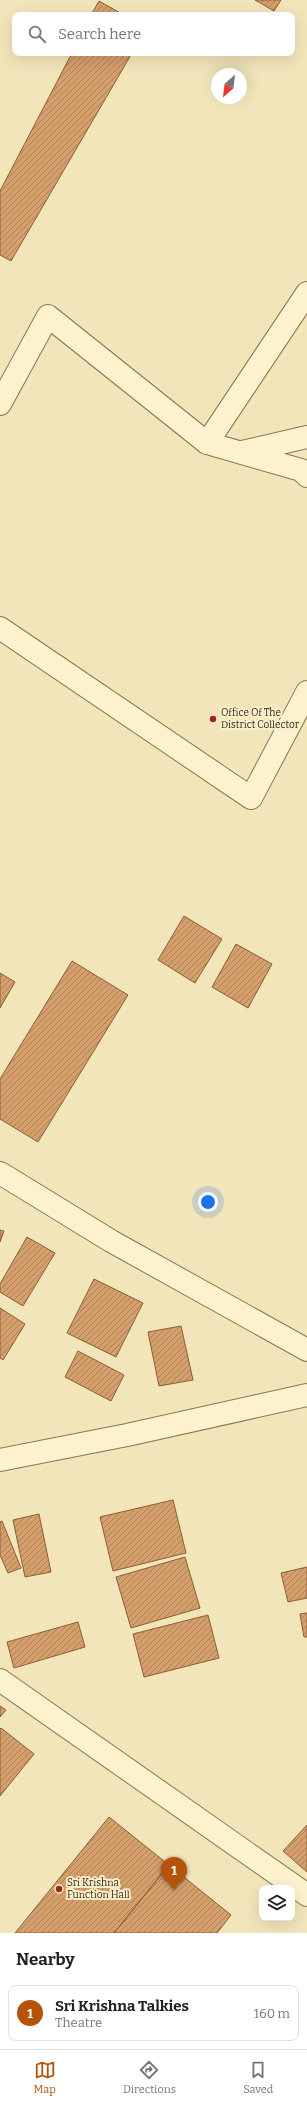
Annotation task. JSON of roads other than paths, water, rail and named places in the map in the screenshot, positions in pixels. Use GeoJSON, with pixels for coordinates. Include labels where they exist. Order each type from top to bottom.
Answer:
{"type":"FeatureCollection","features":[{"type":"Feature","properties":{"kind":"street"},"geometry":{"type":"LineString","coordinates":[[207,443],[307,293]]}},
{"type":"Feature","properties":{"kind":"street"},"geometry":{"type":"LineString","coordinates":[[0,404],[48,316],[207,443],[301,470],[307,476]]}},
{"type":"Feature","properties":{"kind":"street"},"geometry":{"type":"LineString","coordinates":[[240,452],[307,437]]}},
{"type":"Feature","properties":{"kind":"street"},"geometry":{"type":"LineString","coordinates":[[0,628],[251,798],[307,692]]}},
{"type":"Feature","properties":{"kind":"street"},"geometry":{"type":"LineString","coordinates":[[0,1173],[111,1241],[307,1350]]}},
{"type":"Feature","properties":{"kind":"street"},"geometry":{"type":"LineString","coordinates":[[0,1460],[127,1435],[307,1395]]}},
{"type":"Feature","properties":{"kind":"street"},"geometry":{"type":"LineString","coordinates":[[0,1680],[307,1895]]}},
{"type":"Feature","properties":{"kind":"place","name":"Office Of The District Collector"},"geometry":{"type":"Point","coordinates":[213,719]}},
{"type":"Feature","properties":{"kind":"place","name":"Sri Krishna Function Hall"},"geometry":{"type":"Point","coordinates":[59,1889]}},
{"type":"Feature","properties":{"kind":"place","name":"Sri Krishna Talkies"},"geometry":{"type":"Point","coordinates":[174,1890]}}]}
